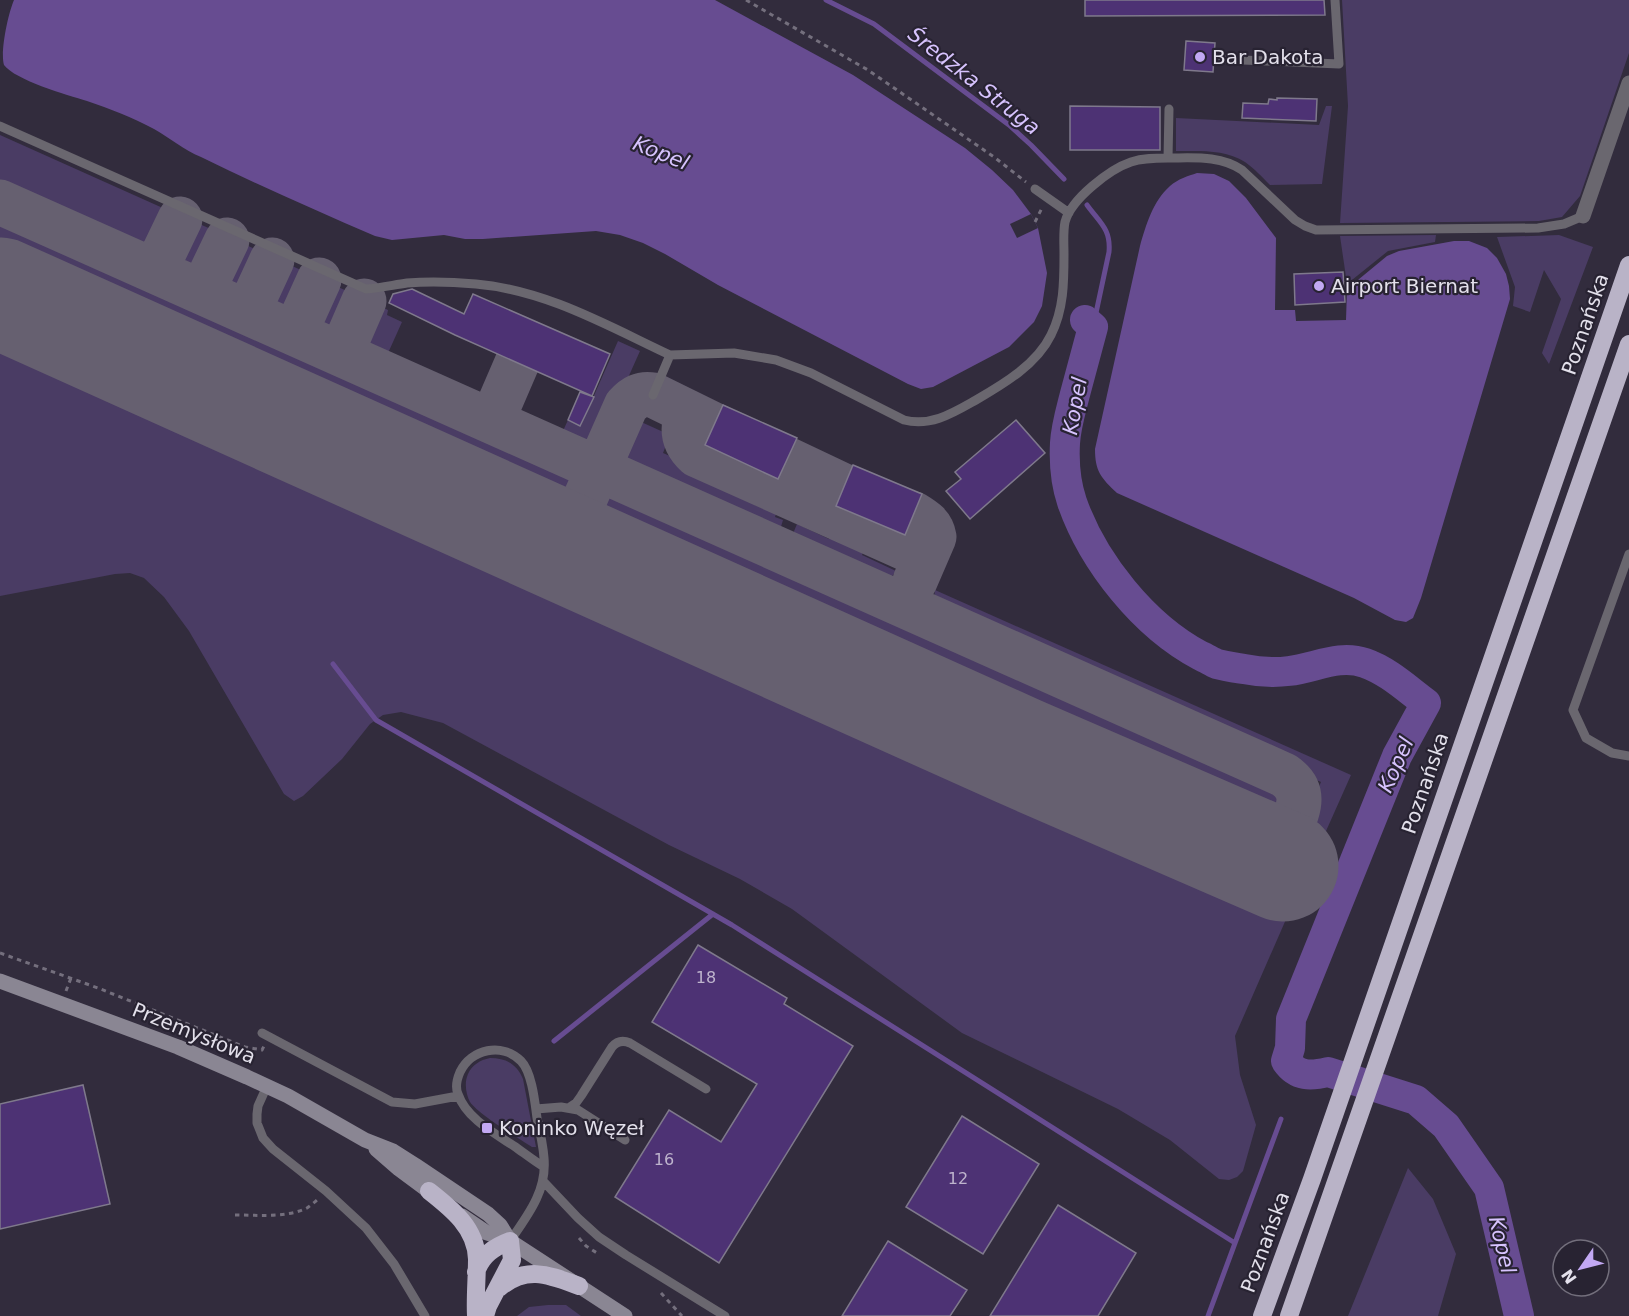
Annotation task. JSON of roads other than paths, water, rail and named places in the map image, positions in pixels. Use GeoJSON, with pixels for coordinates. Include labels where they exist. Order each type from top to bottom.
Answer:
{"type":"FeatureCollection","features":[{"type":"Feature","properties":{"kind":"highway","name":"Poznańska"},"geometry":{"type":"LineString","coordinates":[[1262,1316],[1364,1030],[1629,265]]}},
{"type":"Feature","properties":{"kind":"highway"},"geometry":{"type":"LineString","coordinates":[[1289,1316],[1629,344]]}},
{"type":"Feature","properties":{"kind":"highway"},"geometry":{"type":"LineString","coordinates":[[429,1191],[453,1211],[466,1228],[475,1246],[476,1316]]}},
{"type":"Feature","properties":{"kind":"highway"},"geometry":{"type":"LineString","coordinates":[[476,1274],[484,1256],[510,1241],[512,1260],[485,1316]]}},
{"type":"Feature","properties":{"kind":"highway"},"geometry":{"type":"LineString","coordinates":[[496,1292],[512,1279],[530,1274],[547,1275],[579,1286]]}},
{"type":"Feature","properties":{"kind":"street"},"geometry":{"type":"LineString","coordinates":[[1583,216],[1629,82]]}},
{"type":"Feature","properties":{"kind":"street","name":"Przemysłowa"},"geometry":{"type":"LineString","coordinates":[[0,981],[178,1047],[267,1086],[365,1140],[393,1151],[488,1214],[510,1241]]}},
{"type":"Feature","properties":{"kind":"street","name":"Przemysłowa"},"geometry":{"type":"LineString","coordinates":[[365,1140],[399,1169],[479,1229],[510,1241],[625,1316]]}},
{"type":"Feature","properties":{"kind":"lane"},"geometry":{"type":"LineString","coordinates":[[1220,59],[1339,64],[1335,0]]}},
{"type":"Feature","properties":{"kind":"lane"},"geometry":{"type":"LineString","coordinates":[[1168,158],[1169,109]]}},
{"type":"Feature","properties":{"kind":"lane"},"geometry":{"type":"LineString","coordinates":[[0,126],[366,289],[408,283],[479,284],[496,287],[556,302],[669,355],[734,353],[776,360],[811,373],[903,420],[914,423],[939,418],[970,403],[1009,379],[1033,360],[1050,337],[1060,313],[1063,296],[1064,232],[1069,213],[1097,183],[1118,168],[1139,160],[1208,159],[1232,164],[1242,170],[1295,220],[1316,230],[1538,228],[1564,225],[1583,216]]}},
{"type":"Feature","properties":{"kind":"lane"},"geometry":{"type":"LineString","coordinates":[[1035,189],[1069,213]]}},
{"type":"Feature","properties":{"kind":"lane"},"geometry":{"type":"LineString","coordinates":[[653,395],[669,355]]}},
{"type":"Feature","properties":{"kind":"lane"},"geometry":{"type":"LineString","coordinates":[[1629,554],[1573,710],[1586,738],[1612,753],[1629,756]]}},
{"type":"Feature","properties":{"kind":"lane"},"geometry":{"type":"LineString","coordinates":[[266,1035],[392,1102],[415,1104],[459,1096]]}},
{"type":"Feature","properties":{"kind":"lane"},"geometry":{"type":"LineString","coordinates":[[570,1107],[581,1096],[612,1047],[619,1041],[630,1043],[706,1089]]}},
{"type":"Feature","properties":{"kind":"lane"},"geometry":{"type":"LineString","coordinates":[[510,1241],[535,1204],[543,1181],[544,1167],[544,1158],[536,1109],[528,1075],[522,1062],[513,1055],[498,1051],[491,1050],[476,1054],[465,1064],[457,1083],[459,1096],[467,1111],[544,1167]]}},
{"type":"Feature","properties":{"kind":"lane"},"geometry":{"type":"LineString","coordinates":[[267,1086],[257,1114],[257,1123],[263,1138],[273,1149],[326,1191],[380,1245],[425,1316]]}},
{"type":"Feature","properties":{"kind":"lane"},"geometry":{"type":"LineString","coordinates":[[536,1109],[570,1107],[625,1140]]}},
{"type":"Feature","properties":{"kind":"lane"},"geometry":{"type":"LineString","coordinates":[[543,1181],[583,1223],[605,1241],[725,1316]]}},
{"type":"Feature","properties":{"kind":"water"},"geometry":{"type":"Polygon","coordinates":[[[14,0],[715,0],[853,75],[965,148],[992,170],[1013,190],[1031,214],[1038,228],[1047,273],[1042,306],[1034,322],[1009,347],[933,387],[921,389],[718,285],[665,254],[620,235],[596,231],[483,239],[465,239],[444,235],[392,240],[375,236],[195,154],[137,121],[42,86],[10,71],[4,65],[3,51],[7,23],[14,0]]]}},
{"type":"Feature","properties":{"kind":"water"},"geometry":{"type":"Polygon","coordinates":[[[1197,173],[1214,174],[1229,181],[1246,198],[1276,238],[1275,310],[1295,310],[1296,321],[1346,320],[1347,289],[1387,256],[1399,251],[1454,241],[1469,241],[1487,248],[1497,258],[1506,274],[1510,299],[1421,598],[1413,618],[1406,622],[1395,620],[1354,598],[1117,493],[1100,474],[1095,449],[1145,230],[1164,192],[1176,181],[1197,173]]]}},
{"type":"Feature","properties":{"kind":"waterway","name":"Średzka Struga"},"geometry":{"type":"LineString","coordinates":[[826,0],[874,24],[1009,125],[1064,179]]}},
{"type":"Feature","properties":{"kind":"waterway","name":"Średzka Struga"},"geometry":{"type":"LineString","coordinates":[[1087,205],[1104,227],[1109,244],[1093,327]]}},
{"type":"Feature","properties":{"kind":"waterway","name":"Kopel"},"geometry":{"type":"LineString","coordinates":[[1085,320],[1093,327],[1066,430],[1067,480],[1081,525],[1107,569],[1123,590],[1160,628],[1180,643],[1217,664],[1255,671],[1278,672],[1336,661],[1355,661],[1382,671],[1426,703],[1397,756],[1291,1019],[1290,1048],[1286,1061],[1300,1073],[1328,1072],[1416,1100],[1446,1126],[1489,1188],[1519,1316]]}},
{"type":"Feature","properties":{"kind":"waterway"},"geometry":{"type":"LineString","coordinates":[[333,664],[376,720],[732,925],[1235,1243]]}},
{"type":"Feature","properties":{"kind":"waterway"},"geometry":{"type":"LineString","coordinates":[[554,1041],[713,914]]}},
{"type":"Feature","properties":{"kind":"waterway"},"geometry":{"type":"LineString","coordinates":[[1208,1316],[1281,1119]]}},
{"type":"Feature","properties":{"kind":"place","name":"Bar Dakota"},"geometry":{"type":"Point","coordinates":[1200,57]}},
{"type":"Feature","properties":{"kind":"place","name":"Airport Biernat"},"geometry":{"type":"Point","coordinates":[1319,286]}},
{"type":"Feature","properties":{"kind":"place","name":"Koninko Węzeł"},"geometry":{"type":"Point","coordinates":[487,1128]}}]}
